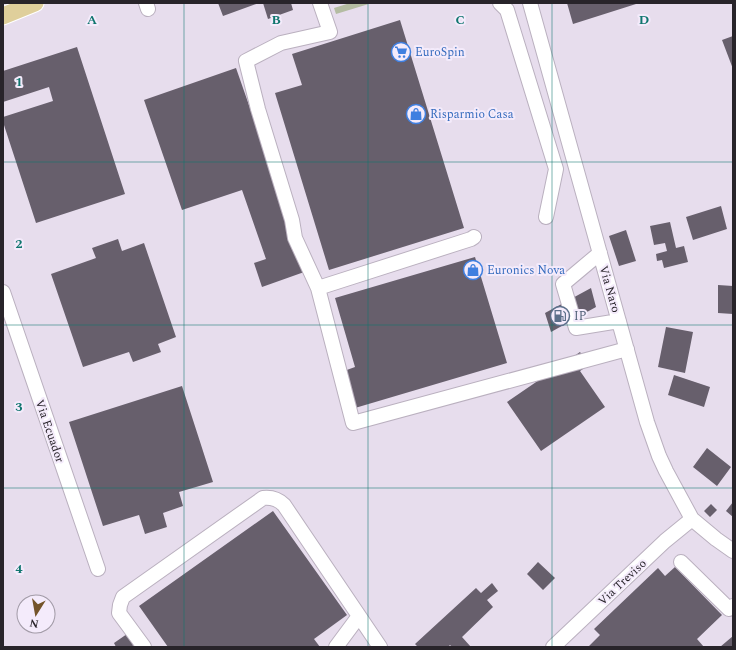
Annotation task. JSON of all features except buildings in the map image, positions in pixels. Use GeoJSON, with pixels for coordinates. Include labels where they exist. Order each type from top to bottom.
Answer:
{"type":"FeatureCollection","features":[{"type":"Feature","properties":{"kind":"main road"},"geometry":{"type":"LineString","coordinates":[[3,16],[35,3]]}},
{"type":"Feature","properties":{"kind":"street"},"geometry":{"type":"LineString","coordinates":[[320,3],[330,32],[281,43],[246,61],[258,109],[292,220],[295,238],[318,288],[353,423],[627,349]]}},
{"type":"Feature","properties":{"kind":"street"},"geometry":{"type":"LineString","coordinates":[[500,3],[507,10],[556,169],[546,217]]}},
{"type":"Feature","properties":{"kind":"street","name":"Via Naro"},"geometry":{"type":"LineString","coordinates":[[530,3],[647,422],[659,456],[692,519],[733,551]]}},
{"type":"Feature","properties":{"kind":"street"},"geometry":{"type":"LineString","coordinates":[[318,288],[471,240],[474,237]]}},
{"type":"Feature","properties":{"kind":"street"},"geometry":{"type":"LineString","coordinates":[[600,253],[563,284],[576,328],[619,321]]}},
{"type":"Feature","properties":{"kind":"street","name":"Via Ecuador"},"geometry":{"type":"LineString","coordinates":[[3,292],[98,569]]}},
{"type":"Feature","properties":{"kind":"street"},"geometry":{"type":"LineString","coordinates":[[144,647],[119,613],[123,597],[263,498],[272,497],[279,500],[284,505],[380,647]]}},
{"type":"Feature","properties":{"kind":"street","name":"Via Treviso"},"geometry":{"type":"LineString","coordinates":[[553,647],[665,541],[692,519]]}},
{"type":"Feature","properties":{"kind":"street"},"geometry":{"type":"LineString","coordinates":[[681,562],[730,609],[733,606]]}},
{"type":"Feature","properties":{"kind":"street"},"geometry":{"type":"LineString","coordinates":[[336,647],[359,616]]}},
{"type":"Feature","properties":{"kind":"green space"},"geometry":{"type":"Polygon","coordinates":[[[350,3],[372,3],[336,14],[334,8],[350,3]]]}},
{"type":"Feature","properties":{"kind":"place","name":"EuroSpin"},"geometry":{"type":"Point","coordinates":[401,52]}},
{"type":"Feature","properties":{"kind":"place","name":"Risparmio Casa"},"geometry":{"type":"Point","coordinates":[416,114]}},
{"type":"Feature","properties":{"kind":"place","name":"Euronics Nova"},"geometry":{"type":"Point","coordinates":[473,270]}},
{"type":"Feature","properties":{"kind":"place","name":"IP"},"geometry":{"type":"Point","coordinates":[560,316]}}]}
